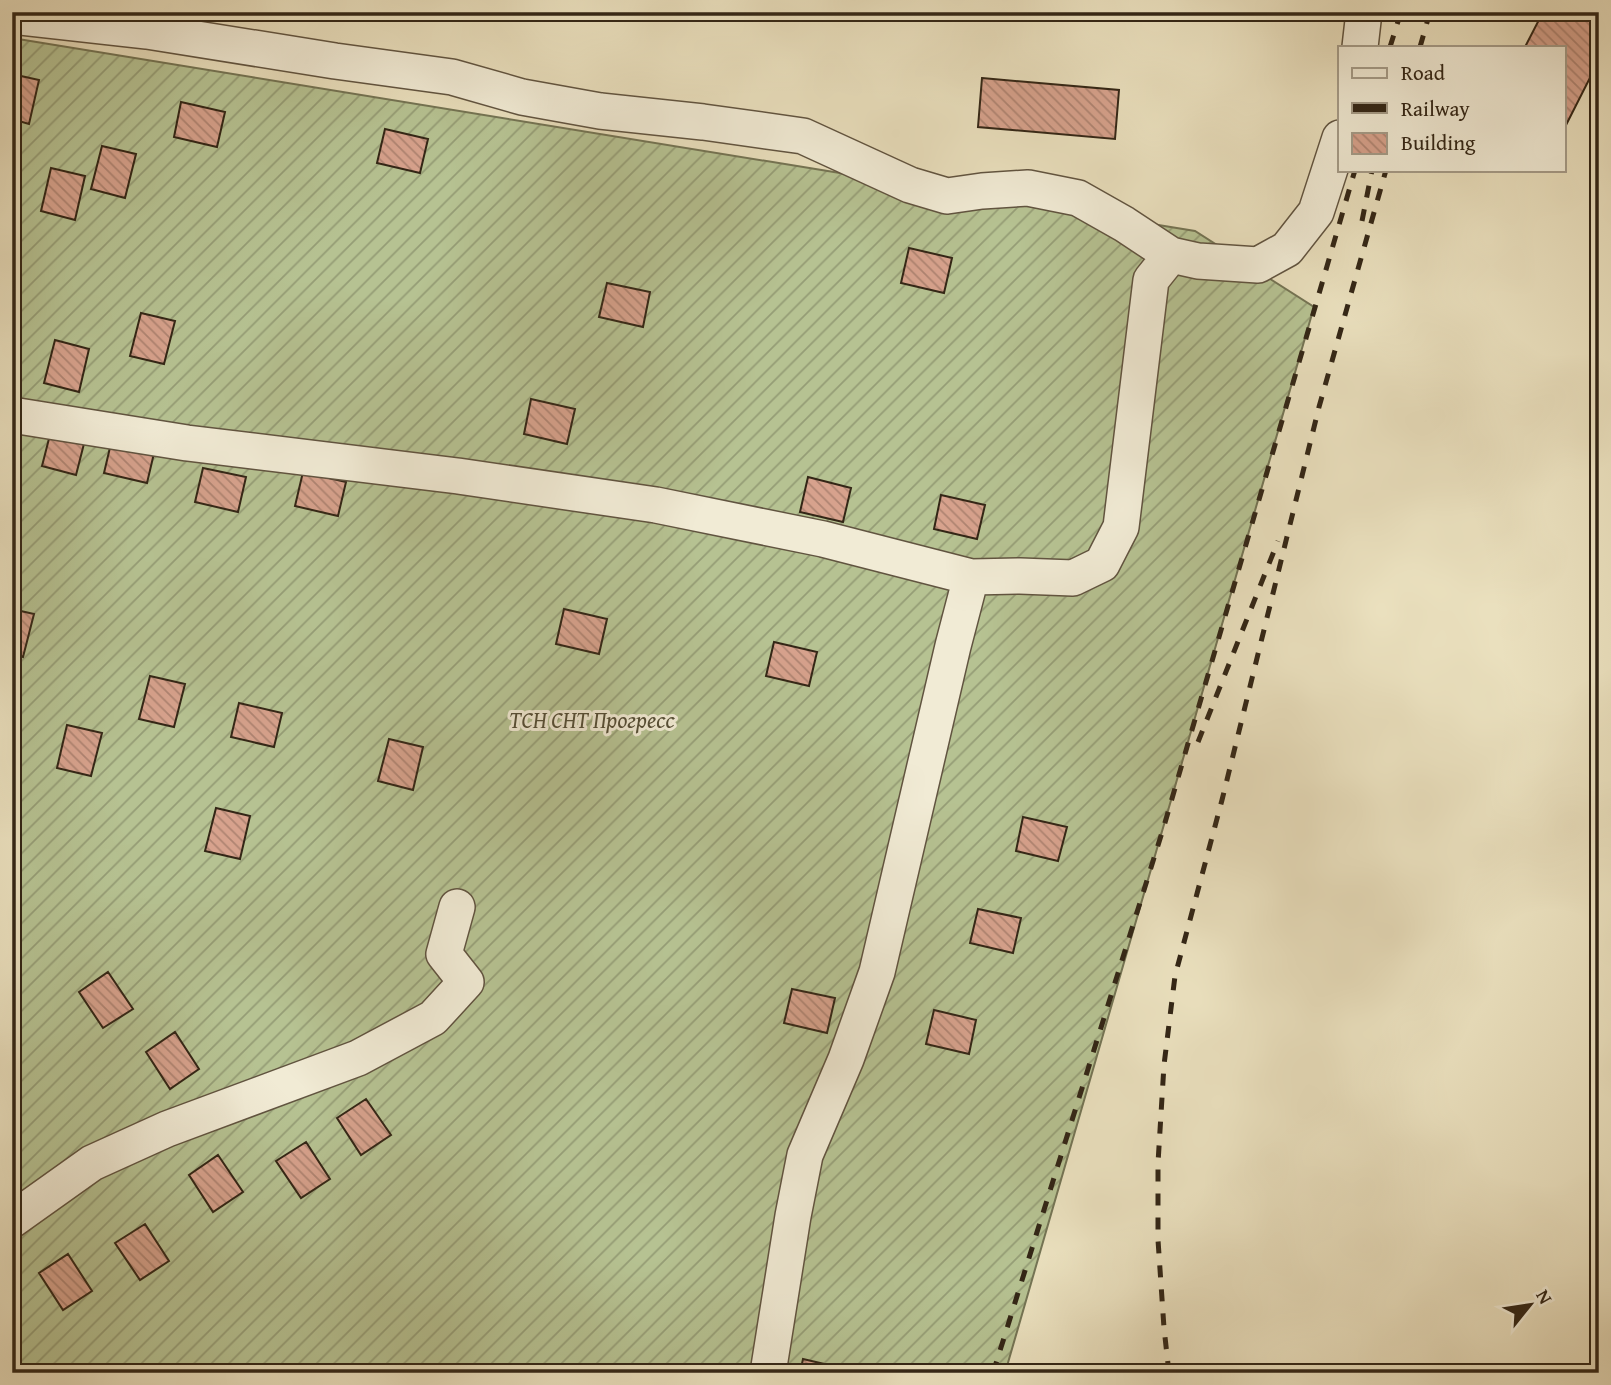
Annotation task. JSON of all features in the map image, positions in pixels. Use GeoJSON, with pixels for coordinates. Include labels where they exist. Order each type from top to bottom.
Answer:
{"type":"FeatureCollection","features":[{"type":"Feature","properties":{"kind":"lane"},"geometry":{"type":"LineString","coordinates":[[1360,46],[1364,12]]}},
{"type":"Feature","properties":{"kind":"lane"},"geometry":{"type":"LineString","coordinates":[[12,16],[147,31],[453,77],[522,97],[600,110],[803,136],[910,185],[947,196],[1028,188],[1078,198],[1125,224],[1171,255],[1198,261],[1258,265],[1287,249],[1315,212],[1338,144]]}},
{"type":"Feature","properties":{"kind":"lane"},"geometry":{"type":"LineString","coordinates":[[12,415],[187,443],[458,476],[656,505],[823,539],[971,577],[1073,578],[1102,564],[1121,527],[1151,280],[1171,255]]}},
{"type":"Feature","properties":{"kind":"lane"},"geometry":{"type":"LineString","coordinates":[[768,1373],[805,1155],[846,1059],[877,972],[971,577]]}},
{"type":"Feature","properties":{"kind":"lane"},"geometry":{"type":"LineString","coordinates":[[12,1220],[92,1163],[167,1129],[358,1058],[433,1018],[466,982],[444,954],[457,908]]}},
{"type":"Feature","properties":{"kind":"green space","name":"ТСН СНТ Прогресс"},"geometry":{"type":"Polygon","coordinates":[[[12,38],[1195,231],[1314,307],[1005,1373],[12,1373],[12,38]]]}},
{"type":"Feature","properties":{"kind":"building"},"geometry":{"type":"Polygon","coordinates":[[[1543,12],[1599,12],[1599,60],[1566,125],[1566,46],[1526,46],[1543,12]]]}},
{"type":"Feature","properties":{"kind":"building"},"geometry":{"type":"Polygon","coordinates":[[[12,74],[39,80],[29,124],[12,119],[12,74]]]}},
{"type":"Feature","properties":{"kind":"building"},"geometry":{"type":"Polygon","coordinates":[[[982,78],[1119,90],[1115,139],[978,127],[982,78]]]}},
{"type":"Feature","properties":{"kind":"building"},"geometry":{"type":"Polygon","coordinates":[[[181,102],[225,112],[217,147],[174,137],[181,102]]]}},
{"type":"Feature","properties":{"kind":"building"},"geometry":{"type":"Polygon","coordinates":[[[385,129],[428,139],[420,173],[377,163],[385,129]]]}},
{"type":"Feature","properties":{"kind":"building"},"geometry":{"type":"Polygon","coordinates":[[[102,146],[136,154],[125,198],[91,189],[102,146]]]}},
{"type":"Feature","properties":{"kind":"building"},"geometry":{"type":"Polygon","coordinates":[[[51,168],[85,176],[75,220],[41,211],[51,168]]]}},
{"type":"Feature","properties":{"kind":"building"},"geometry":{"type":"Polygon","coordinates":[[[909,248],[952,258],[944,293],[901,283],[909,248]]]}},
{"type":"Feature","properties":{"kind":"building"},"geometry":{"type":"Polygon","coordinates":[[[607,283],[650,292],[643,327],[599,317],[607,283]]]}},
{"type":"Feature","properties":{"kind":"building"},"geometry":{"type":"Polygon","coordinates":[[[141,313],[175,321],[164,364],[130,356],[141,313]]]}},
{"type":"Feature","properties":{"kind":"building"},"geometry":{"type":"Polygon","coordinates":[[[55,340],[89,349],[79,392],[44,383],[55,340]]]}},
{"type":"Feature","properties":{"kind":"building"},"geometry":{"type":"Polygon","coordinates":[[[531,399],[575,409],[567,444],[524,434],[531,399]]]}},
{"type":"Feature","properties":{"kind":"building"},"geometry":{"type":"Polygon","coordinates":[[[53,423],[87,432],[76,475],[42,466],[53,423]]]}},
{"type":"Feature","properties":{"kind":"building"},"geometry":{"type":"Polygon","coordinates":[[[112,439],[155,449],[147,483],[104,473],[112,439]]]}},
{"type":"Feature","properties":{"kind":"building"},"geometry":{"type":"Polygon","coordinates":[[[203,468],[246,477],[238,512],[195,502],[203,468]]]}},
{"type":"Feature","properties":{"kind":"building"},"geometry":{"type":"Polygon","coordinates":[[[303,472],[346,482],[338,516],[295,506],[303,472]]]}},
{"type":"Feature","properties":{"kind":"building"},"geometry":{"type":"Polygon","coordinates":[[[808,477],[851,488],[843,522],[800,512],[808,477]]]}},
{"type":"Feature","properties":{"kind":"building"},"geometry":{"type":"Polygon","coordinates":[[[941,495],[985,505],[977,539],[934,529],[941,495]]]}},
{"type":"Feature","properties":{"kind":"building"},"geometry":{"type":"Polygon","coordinates":[[[12,609],[34,614],[23,657],[12,654],[12,609]]]}},
{"type":"Feature","properties":{"kind":"building"},"geometry":{"type":"Polygon","coordinates":[[[564,609],[607,619],[599,654],[556,644],[564,609]]]}},
{"type":"Feature","properties":{"kind":"building"},"geometry":{"type":"Polygon","coordinates":[[[774,642],[817,652],[809,686],[766,676],[774,642]]]}},
{"type":"Feature","properties":{"kind":"building"},"geometry":{"type":"Polygon","coordinates":[[[150,676],[185,684],[174,727],[139,719],[150,676]]]}},
{"type":"Feature","properties":{"kind":"building"},"geometry":{"type":"Polygon","coordinates":[[[239,703],[282,713],[274,747],[231,737],[239,703]]]}},
{"type":"Feature","properties":{"kind":"building"},"geometry":{"type":"Polygon","coordinates":[[[67,725],[102,733],[91,776],[57,768],[67,725]]]}},
{"type":"Feature","properties":{"kind":"building"},"geometry":{"type":"Polygon","coordinates":[[[389,739],[423,747],[413,790],[378,781],[389,739]]]}},
{"type":"Feature","properties":{"kind":"building"},"geometry":{"type":"Polygon","coordinates":[[[216,808],[250,816],[240,859],[205,851],[216,808]]]}},
{"type":"Feature","properties":{"kind":"building"},"geometry":{"type":"Polygon","coordinates":[[[1023,817],[1067,827],[1058,861],[1016,851],[1023,817]]]}},
{"type":"Feature","properties":{"kind":"building"},"geometry":{"type":"Polygon","coordinates":[[[978,909],[1021,918],[1013,953],[970,943],[978,909]]]}},
{"type":"Feature","properties":{"kind":"building"},"geometry":{"type":"Polygon","coordinates":[[[108,972],[133,1009],[103,1028],[79,992],[108,972]]]}},
{"type":"Feature","properties":{"kind":"building"},"geometry":{"type":"Polygon","coordinates":[[[792,989],[835,998],[827,1033],[784,1023],[792,989]]]}},
{"type":"Feature","properties":{"kind":"building"},"geometry":{"type":"Polygon","coordinates":[[[934,1010],[976,1020],[969,1054],[926,1044],[934,1010]]]}},
{"type":"Feature","properties":{"kind":"building"},"geometry":{"type":"Polygon","coordinates":[[[175,1032],[199,1069],[170,1089],[146,1052],[175,1032]]]}},
{"type":"Feature","properties":{"kind":"building"},"geometry":{"type":"Polygon","coordinates":[[[366,1099],[391,1135],[361,1155],[337,1118],[366,1099]]]}},
{"type":"Feature","properties":{"kind":"building"},"geometry":{"type":"Polygon","coordinates":[[[306,1142],[330,1179],[301,1198],[276,1161],[306,1142]]]}},
{"type":"Feature","properties":{"kind":"building"},"geometry":{"type":"Polygon","coordinates":[[[218,1155],[243,1192],[213,1212],[189,1175],[218,1155]]]}},
{"type":"Feature","properties":{"kind":"building"},"geometry":{"type":"Polygon","coordinates":[[[145,1224],[169,1261],[140,1280],[115,1243],[145,1224]]]}},
{"type":"Feature","properties":{"kind":"building"},"geometry":{"type":"Polygon","coordinates":[[[68,1254],[92,1291],[63,1310],[39,1273],[68,1254]]]}},
{"type":"Feature","properties":{"kind":"building"},"geometry":{"type":"Polygon","coordinates":[[[803,1359],[846,1369],[845,1373],[800,1373],[803,1359]]]}},
{"type":"Feature","properties":{"kind":"railway"},"geometry":{"type":"LineString","coordinates":[[1390,46],[1401,12]]}},
{"type":"Feature","properties":{"kind":"railway"},"geometry":{"type":"LineString","coordinates":[[1420,46],[1430,12]]}},
{"type":"Feature","properties":{"kind":"railway"},"geometry":{"type":"LineString","coordinates":[[993,1373],[1164,826],[1354,172]]}},
{"type":"Feature","properties":{"kind":"railway"},"geometry":{"type":"LineString","coordinates":[[1362,221],[1372,172]]}},
{"type":"Feature","properties":{"kind":"railway"},"geometry":{"type":"LineString","coordinates":[[1169,1373],[1158,1240],[1158,1163],[1164,1065],[1175,976],[1222,800],[1319,407],[1385,172]]}},
{"type":"Feature","properties":{"kind":"railway"},"geometry":{"type":"LineString","coordinates":[[1198,742],[1278,541]]}}]}
